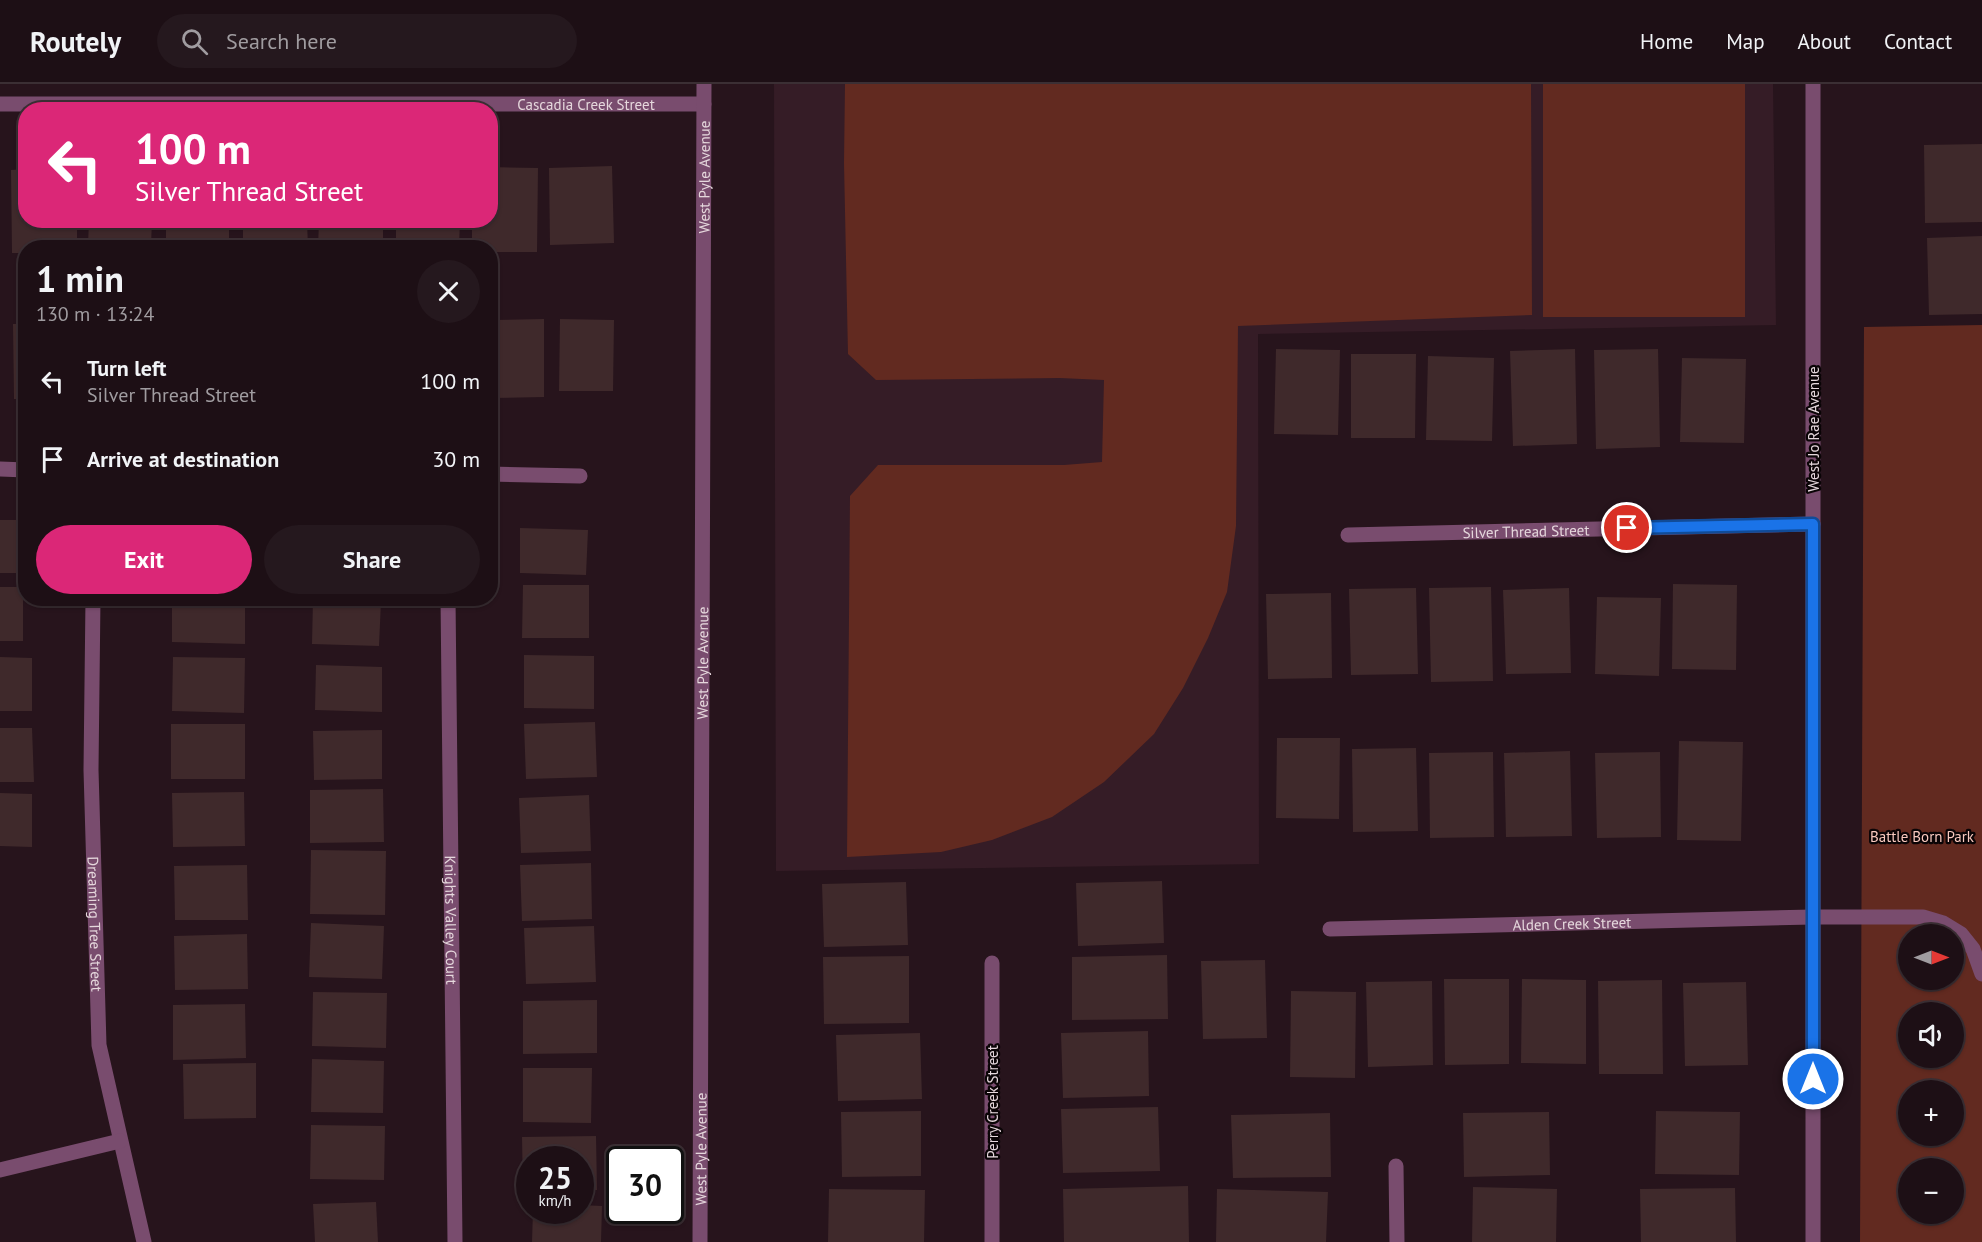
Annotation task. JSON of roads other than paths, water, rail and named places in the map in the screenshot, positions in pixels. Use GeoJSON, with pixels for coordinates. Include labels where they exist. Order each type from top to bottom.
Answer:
{"type":"FeatureCollection","features":[{"type":"Feature","properties":{"kind":"street","name":"West Pyle Avenue"},"geometry":{"type":"LineString","coordinates":[[700,1242],[704,84]]}},
{"type":"Feature","properties":{"kind":"street","name":"West Jo Rae Avenue"},"geometry":{"type":"LineString","coordinates":[[1813,84],[1813,1242]]}},
{"type":"Feature","properties":{"kind":"street","name":"Cascadia Creek Street"},"geometry":{"type":"LineString","coordinates":[[0,104],[18,104]]}},
{"type":"Feature","properties":{"kind":"street","name":"Cascadia Creek Street"},"geometry":{"type":"LineString","coordinates":[[498,104],[704,104]]}},
{"type":"Feature","properties":{"kind":"street"},"geometry":{"type":"LineString","coordinates":[[0,469],[18,470]]}},
{"type":"Feature","properties":{"kind":"street"},"geometry":{"type":"LineString","coordinates":[[498,474],[580,476]]}},
{"type":"Feature","properties":{"kind":"street","name":"Silver Thread Street"},"geometry":{"type":"LineString","coordinates":[[1348,535],[1813,524]]}},
{"type":"Feature","properties":{"kind":"street","name":"Dreaming Tree Street"},"geometry":{"type":"LineString","coordinates":[[93,606],[91,770],[99,1045],[144,1242]]}},
{"type":"Feature","properties":{"kind":"street","name":"Knights Valley Court"},"geometry":{"type":"LineString","coordinates":[[448,606],[455,1242]]}},
{"type":"Feature","properties":{"kind":"street","name":"Alden Creek Street"},"geometry":{"type":"LineString","coordinates":[[1330,929],[1813,916],[1913,916],[1943,923],[1961,934],[1973,949],[1982,974]]}},
{"type":"Feature","properties":{"kind":"street","name":"Perry Creek Street"},"geometry":{"type":"LineString","coordinates":[[992,963],[992,1242]]}},
{"type":"Feature","properties":{"kind":"street"},"geometry":{"type":"LineString","coordinates":[[0,1170],[120,1141]]}},
{"type":"Feature","properties":{"kind":"street"},"geometry":{"type":"LineString","coordinates":[[1396,1166],[1397,1242]]}},
{"type":"Feature","properties":{"kind":"park label","name":"Battle Born Park"},"geometry":{"type":"Point","coordinates":[1922,836]}}]}
